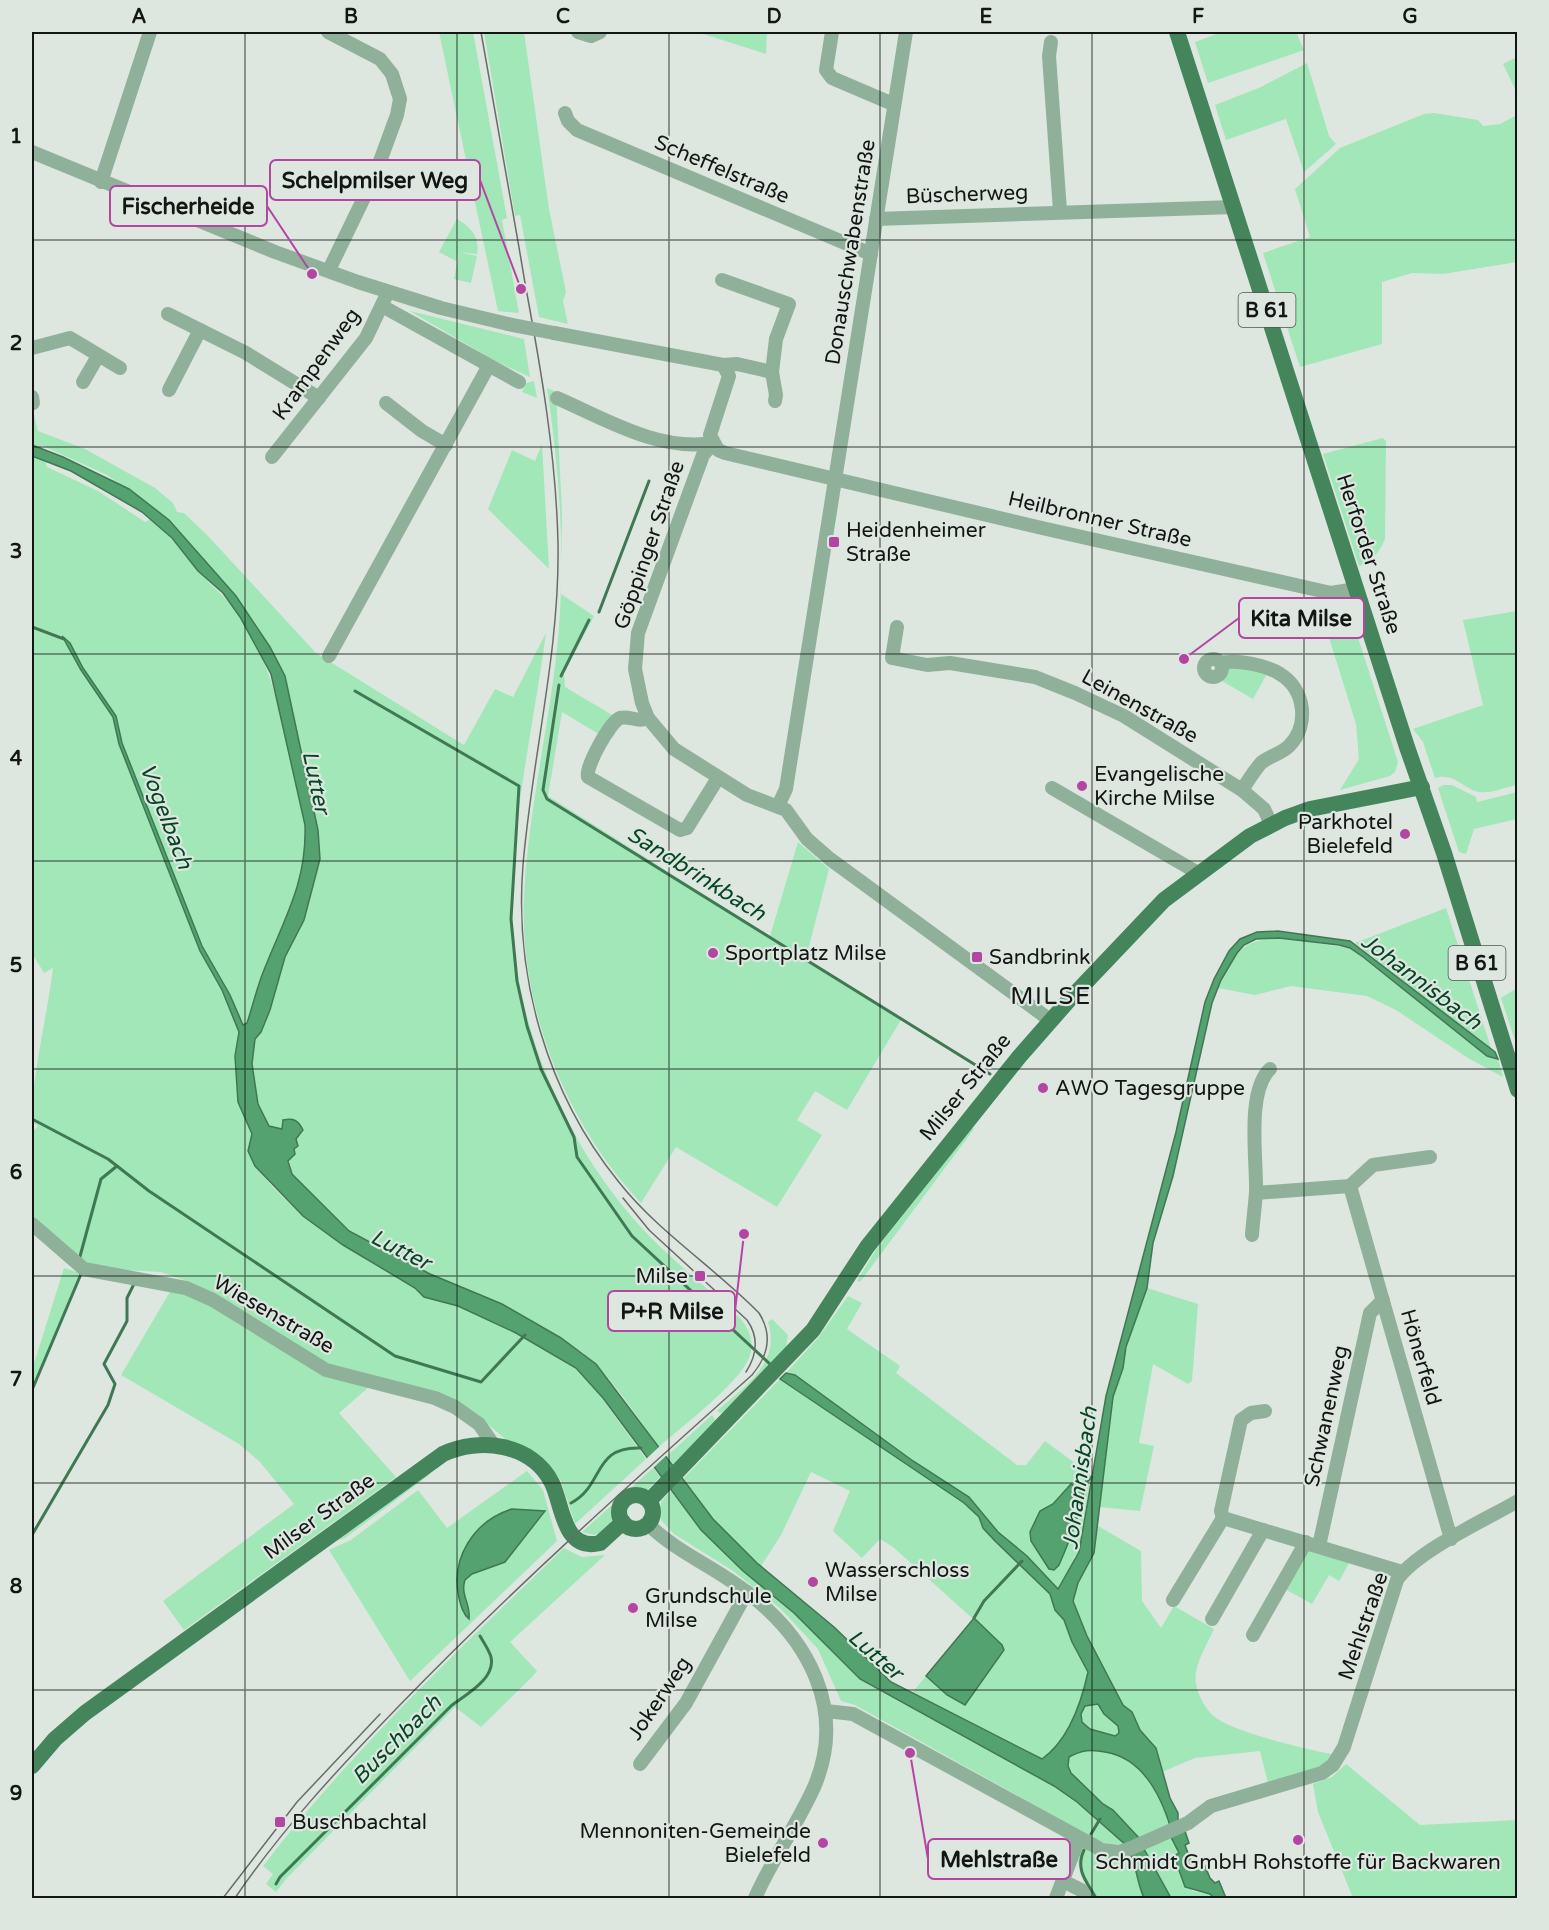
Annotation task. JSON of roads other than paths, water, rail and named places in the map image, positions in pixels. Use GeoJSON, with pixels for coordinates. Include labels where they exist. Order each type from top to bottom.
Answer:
{"type":"FeatureCollection","features":[{"type":"Feature","properties":{"kind":"main road","name":"Herforder Straße"},"geometry":{"type":"LineString","coordinates":[[1177,32],[1518,1090]]}},
{"type":"Feature","properties":{"kind":"main road","name":"Milser Straße"},"geometry":{"type":"LineString","coordinates":[[653,1497],[785,1360],[821,1319],[867,1247],[1050,1020],[1154,909],[1198,873],[1271,824],[1310,809],[1422,787]]}},
{"type":"Feature","properties":{"kind":"main road","name":"Milser Straße"},"geometry":{"type":"LineString","coordinates":[[32,1766],[55,1739],[85,1713],[443,1454],[468,1445],[493,1444],[519,1453],[543,1470],[552,1484],[566,1526],[575,1539],[585,1544],[600,1543],[623,1522]]}},
{"type":"Feature","properties":{"kind":"main road"},"geometry":{"type":"LineString","coordinates":[[653,1497],[648,1524],[637,1529],[623,1522],[619,1512],[628,1498],[653,1497]]}},
{"type":"Feature","properties":{"kind":"street"},"geometry":{"type":"LineString","coordinates":[[101,182],[150,32]]}},
{"type":"Feature","properties":{"kind":"street"},"geometry":{"type":"LineString","coordinates":[[328,32],[381,59],[392,74],[400,99],[398,116],[375,175],[329,270]]}},
{"type":"Feature","properties":{"kind":"street"},"geometry":{"type":"LineString","coordinates":[[578,32],[591,36],[598,33]]}},
{"type":"Feature","properties":{"kind":"street"},"geometry":{"type":"LineString","coordinates":[[832,32],[826,70],[832,78],[893,104]]}},
{"type":"Feature","properties":{"kind":"street","name":"Donauschwabenstraße"},"geometry":{"type":"LineString","coordinates":[[836,479],[906,32]]}},
{"type":"Feature","properties":{"kind":"street","name":"Büscherweg"},"geometry":{"type":"LineString","coordinates":[[1051,42],[1060,211]]}},
{"type":"Feature","properties":{"kind":"street","name":"Scheffelstraße"},"geometry":{"type":"LineString","coordinates":[[565,113],[568,121],[577,130],[871,254]]}},
{"type":"Feature","properties":{"kind":"street"},"geometry":{"type":"LineString","coordinates":[[32,152],[275,252],[388,292],[508,324],[723,365],[737,364],[772,372]]}},
{"type":"Feature","properties":{"kind":"street","name":"Büscherweg"},"geometry":{"type":"LineString","coordinates":[[876,219],[1060,211],[1201,210],[1234,207]]}},
{"type":"Feature","properties":{"kind":"street"},"geometry":{"type":"LineString","coordinates":[[722,280],[789,304],[776,339],[772,372],[775,402]]}},
{"type":"Feature","properties":{"kind":"street","name":"Krampenweg"},"geometry":{"type":"LineString","coordinates":[[272,457],[366,338],[388,292]]}},
{"type":"Feature","properties":{"kind":"street"},"geometry":{"type":"LineString","coordinates":[[382,306],[488,367],[519,382]]}},
{"type":"Feature","properties":{"kind":"street"},"geometry":{"type":"LineString","coordinates":[[168,314],[246,353],[319,398]]}},
{"type":"Feature","properties":{"kind":"street"},"geometry":{"type":"LineString","coordinates":[[169,390],[200,330]]}},
{"type":"Feature","properties":{"kind":"street"},"geometry":{"type":"LineString","coordinates":[[32,348],[70,338],[120,368]]}},
{"type":"Feature","properties":{"kind":"street"},"geometry":{"type":"LineString","coordinates":[[83,382],[98,356]]}},
{"type":"Feature","properties":{"kind":"street"},"geometry":{"type":"LineString","coordinates":[[723,365],[729,376],[712,426],[710,435],[713,443],[725,453],[836,479],[786,789],[778,806],[786,810],[807,839],[824,854],[1050,1020]]}},
{"type":"Feature","properties":{"kind":"street"},"geometry":{"type":"LineString","coordinates":[[329,656],[488,367]]}},
{"type":"Feature","properties":{"kind":"street"},"geometry":{"type":"LineString","coordinates":[[557,399],[657,439],[692,447],[713,443]]}},
{"type":"Feature","properties":{"kind":"street"},"geometry":{"type":"LineString","coordinates":[[386,404],[422,431],[446,445]]}},
{"type":"Feature","properties":{"kind":"street","name":"Göppinger Straße"},"geometry":{"type":"LineString","coordinates":[[713,443],[703,455],[638,633],[635,669],[642,703],[648,718],[674,749],[747,795],[778,806]]}},
{"type":"Feature","properties":{"kind":"street","name":"Heilbronner Straße"},"geometry":{"type":"LineString","coordinates":[[836,479],[1331,593],[1356,589]]}},
{"type":"Feature","properties":{"kind":"street","name":"Leinenstraße"},"geometry":{"type":"LineString","coordinates":[[897,627],[892,658],[927,664],[950,663],[1043,680],[1124,716],[1242,790],[1257,801],[1271,824]]}},
{"type":"Feature","properties":{"kind":"street"},"geometry":{"type":"LineString","coordinates":[[1221,663],[1232,662],[1278,673],[1293,685],[1302,706],[1300,727],[1292,743],[1261,764],[1242,790]]}},
{"type":"Feature","properties":{"kind":"street"},"geometry":{"type":"LineString","coordinates":[[648,718],[643,720],[623,717],[614,722],[588,766],[588,777],[680,830],[687,828],[718,778]]}},
{"type":"Feature","properties":{"kind":"street"},"geometry":{"type":"LineString","coordinates":[[1052,788],[1198,873]]}},
{"type":"Feature","properties":{"kind":"street"},"geometry":{"type":"LineString","coordinates":[[1252,1234],[1256,1193],[1256,1101],[1262,1077],[1270,1069]]}},
{"type":"Feature","properties":{"kind":"street"},"geometry":{"type":"LineString","coordinates":[[1256,1193],[1350,1186],[1373,1165],[1430,1156]]}},
{"type":"Feature","properties":{"kind":"street","name":"Hönerfeld"},"geometry":{"type":"LineString","coordinates":[[1350,1186],[1451,1539]]}},
{"type":"Feature","properties":{"kind":"street","name":"Wiesenstraße"},"geometry":{"type":"LineString","coordinates":[[32,1224],[84,1269],[186,1288],[213,1300],[326,1370],[435,1398],[455,1407],[479,1424],[493,1444]]}},
{"type":"Feature","properties":{"kind":"street","name":"Schwanenweg"},"geometry":{"type":"LineString","coordinates":[[1253,1635],[1313,1544],[1370,1313],[1383,1300]]}},
{"type":"Feature","properties":{"kind":"street"},"geometry":{"type":"LineString","coordinates":[[1173,1600],[1223,1518],[1221,1511],[1241,1420],[1251,1413],[1265,1411]]}},
{"type":"Feature","properties":{"kind":"street","name":"Mehlstraße"},"geometry":{"type":"LineString","coordinates":[[826,1711],[853,1714],[1079,1838],[1110,1852],[1128,1850],[1169,1833],[1211,1806],[1322,1773],[1333,1765],[1344,1747],[1397,1580],[1402,1572],[1451,1539],[1518,1501]]}},
{"type":"Feature","properties":{"kind":"street"},"geometry":{"type":"LineString","coordinates":[[1223,1518],[1402,1572]]}},
{"type":"Feature","properties":{"kind":"street"},"geometry":{"type":"LineString","coordinates":[[648,1524],[668,1542],[747,1592],[774,1615],[801,1646],[816,1674],[826,1711],[826,1739],[816,1782],[755,1899]]}},
{"type":"Feature","properties":{"kind":"street"},"geometry":{"type":"LineString","coordinates":[[1212,1619],[1263,1530]]}},
{"type":"Feature","properties":{"kind":"street","name":"Jokerweg"},"geometry":{"type":"LineString","coordinates":[[640,1764],[686,1703],[747,1592]]}},
{"type":"Feature","properties":{"kind":"street"},"geometry":{"type":"LineString","coordinates":[[1056,1899],[1079,1838]]}},
{"type":"Feature","properties":{"kind":"street"},"geometry":{"type":"LineString","coordinates":[[1063,1881],[1081,1890],[1086,1899]]}},
{"type":"Feature","properties":{"kind":"waterway","name":"Sandbrinkbach"},"geometry":{"type":"LineString","coordinates":[[599,612],[649,481]]}},
{"type":"Feature","properties":{"kind":"waterway","name":"Sandbrinkbach"},"geometry":{"type":"LineString","coordinates":[[561,676],[589,620]]}},
{"type":"Feature","properties":{"kind":"waterway","name":"Vogelbach"},"geometry":{"type":"LineString","coordinates":[[32,627],[64,639]]}},
{"type":"Feature","properties":{"kind":"waterway","name":"Sandbrinkbach"},"geometry":{"type":"LineString","coordinates":[[559,685],[543,790],[547,799],[990,1074]]}},
{"type":"Feature","properties":{"kind":"waterway"},"geometry":{"type":"LineString","coordinates":[[355,691],[519,786],[511,919],[517,981],[527,1026],[541,1069],[574,1137],[577,1157],[632,1236],[771,1365]]}},
{"type":"Feature","properties":{"kind":"waterway"},"geometry":{"type":"LineString","coordinates":[[32,1119],[108,1159],[149,1191],[395,1356],[481,1382],[525,1335]]}},
{"type":"Feature","properties":{"kind":"waterway"},"geometry":{"type":"LineString","coordinates":[[79,1260],[101,1179],[117,1166]]}},
{"type":"Feature","properties":{"kind":"waterway"},"geometry":{"type":"LineString","coordinates":[[32,1390],[81,1274]]}},
{"type":"Feature","properties":{"kind":"waterway"},"geometry":{"type":"LineString","coordinates":[[32,1535],[108,1405],[115,1384],[104,1364],[127,1321],[127,1298],[134,1284]]}},
{"type":"Feature","properties":{"kind":"waterway","name":"Buschbach"},"geometry":{"type":"LineString","coordinates":[[571,1503],[589,1487],[600,1468],[614,1453],[625,1449],[641,1448]]}},
{"type":"Feature","properties":{"kind":"waterway","name":"Johannisbach"},"geometry":{"type":"LineString","coordinates":[[1076,1486],[1080,1487],[1092,1477]]}},
{"type":"Feature","properties":{"kind":"waterway"},"geometry":{"type":"LineString","coordinates":[[974,1618],[984,1601],[1022,1561]]}},
{"type":"Feature","properties":{"kind":"waterway","name":"Buschbach"},"geometry":{"type":"LineString","coordinates":[[276,1884],[280,1877],[451,1706],[484,1679],[489,1672],[491,1657],[480,1636]]}},
{"type":"Feature","properties":{"kind":"waterway"},"geometry":{"type":"LineString","coordinates":[[1091,1834],[1100,1819]]}},
{"type":"Feature","properties":{"kind":"waterway"},"geometry":{"type":"LineString","coordinates":[[1084,1850],[1081,1869],[1096,1898]]}},
{"type":"Feature","properties":{"kind":"tram line"},"geometry":{"type":"LineString","coordinates":[[235,1898],[292,1823],[397,1708],[527,1580],[752,1375],[762,1360],[767,1345],[766,1329],[759,1313],[651,1217],[618,1181],[593,1147],[554,1072],[540,1032],[530,991],[524,949],[523,865],[555,624],[557,510],[542,380],[481,32]]}},
{"type":"Feature","properties":{"kind":"tram line"},"geometry":{"type":"LineString","coordinates":[[623,1198],[649,1230],[747,1320],[751,1326],[755,1346],[746,1372]]}},
{"type":"Feature","properties":{"kind":"tram line"},"geometry":{"type":"LineString","coordinates":[[223,1898],[297,1802],[380,1714]]}},
{"type":"Feature","properties":{"kind":"place","name":"Fischerheide"},"geometry":{"type":"Point","coordinates":[312,274]}},
{"type":"Feature","properties":{"kind":"place","name":"Schelpmilser Weg"},"geometry":{"type":"Point","coordinates":[521,289]}},
{"type":"Feature","properties":{"kind":"place","name":"Heidenheimer Straße"},"geometry":{"type":"Point","coordinates":[834,542]}},
{"type":"Feature","properties":{"kind":"place","name":"Kita Milse"},"geometry":{"type":"Point","coordinates":[1184,659]}},
{"type":"Feature","properties":{"kind":"place","name":"Evangelische Kirche Milse"},"geometry":{"type":"Point","coordinates":[1082,786]}},
{"type":"Feature","properties":{"kind":"place","name":"Parkhotel Bielefeld"},"geometry":{"type":"Point","coordinates":[1405,834]}},
{"type":"Feature","properties":{"kind":"place","name":"Sportplatz Milse"},"geometry":{"type":"Point","coordinates":[713,953]}},
{"type":"Feature","properties":{"kind":"place","name":"Sandbrink"},"geometry":{"type":"Point","coordinates":[977,957]}},
{"type":"Feature","properties":{"kind":"place","name":"AWO Tagesgruppe"},"geometry":{"type":"Point","coordinates":[1043,1088]}},
{"type":"Feature","properties":{"kind":"place","name":"P+R Milse"},"geometry":{"type":"Point","coordinates":[744,1234]}},
{"type":"Feature","properties":{"kind":"place","name":"Milse"},"geometry":{"type":"Point","coordinates":[700,1276]}},
{"type":"Feature","properties":{"kind":"place","name":"Wasserschloss Milse"},"geometry":{"type":"Point","coordinates":[813,1582]}},
{"type":"Feature","properties":{"kind":"place","name":"Grundschule Milse"},"geometry":{"type":"Point","coordinates":[633,1608]}},
{"type":"Feature","properties":{"kind":"place","name":"Mehlstraße"},"geometry":{"type":"Point","coordinates":[910,1753]}},
{"type":"Feature","properties":{"kind":"place","name":"Buschbachtal"},"geometry":{"type":"Point","coordinates":[280,1822]}},
{"type":"Feature","properties":{"kind":"place","name":"Schmidt GmbH Rohstoffe für Backwaren"},"geometry":{"type":"Point","coordinates":[1298,1840]}},
{"type":"Feature","properties":{"kind":"place","name":"Mennoniten-Gemeinde Bielefeld"},"geometry":{"type":"Point","coordinates":[823,1843]}},
{"type":"Feature","properties":{"kind":"district","name":"MILSE"},"geometry":{"type":"Point","coordinates":[1051,996]}},
{"type":"Feature","properties":{"kind":"water label","name":"Lutter"},"geometry":{"type":"Point","coordinates":[317,782]}},
{"type":"Feature","properties":{"kind":"water label","name":"Lutter"},"geometry":{"type":"Point","coordinates":[401,1249]}},
{"type":"Feature","properties":{"kind":"water label","name":"Lutter"},"geometry":{"type":"Point","coordinates":[876,1654]}}]}
